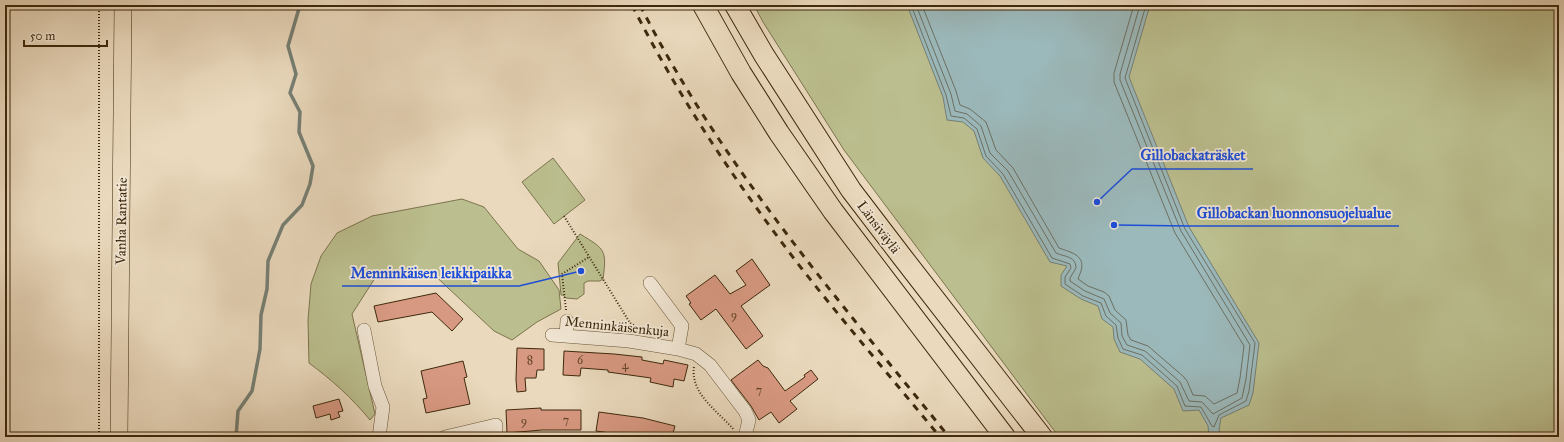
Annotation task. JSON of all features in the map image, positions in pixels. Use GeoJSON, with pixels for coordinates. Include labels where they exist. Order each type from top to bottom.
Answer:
{"type":"FeatureCollection","features":[{"type":"Feature","properties":{"kind":"highway","name":"Länsiväylä"},"geometry":{"type":"LineString","coordinates":[[703,5],[741,73],[833,211],[1004,437]]}},
{"type":"Feature","properties":{"kind":"highway","name":"Länsiväylä"},"geometry":{"type":"LineString","coordinates":[[735,5],[768,61],[851,190],[1042,437]]}},
{"type":"Feature","properties":{"kind":"main road","name":"Vanha Rantatie"},"geometry":{"type":"LineString","coordinates":[[119,437],[123,5]]}},
{"type":"Feature","properties":{"kind":"street"},"geometry":{"type":"LineString","coordinates":[[650,283],[682,326],[678,350]]}},
{"type":"Feature","properties":{"kind":"street"},"geometry":{"type":"LineString","coordinates":[[566,336],[567,321]]}},
{"type":"Feature","properties":{"kind":"street"},"geometry":{"type":"LineString","coordinates":[[364,330],[375,386],[383,407],[379,437]]}},
{"type":"Feature","properties":{"kind":"street","name":"Menninkäisenkuja"},"geometry":{"type":"LineString","coordinates":[[552,335],[628,341],[696,354]]}},
{"type":"Feature","properties":{"kind":"street"},"geometry":{"type":"LineString","coordinates":[[696,354],[710,365],[745,412],[749,420],[740,435]]}},
{"type":"Feature","properties":{"kind":"street"},"geometry":{"type":"LineString","coordinates":[[445,437],[496,431]]}},
{"type":"Feature","properties":{"kind":"path"},"geometry":{"type":"LineString","coordinates":[[99,5],[99,437]]}},
{"type":"Feature","properties":{"kind":"path"},"geometry":{"type":"LineString","coordinates":[[564,216],[630,323],[635,327],[646,331]]}},
{"type":"Feature","properties":{"kind":"path"},"geometry":{"type":"LineString","coordinates":[[567,321],[562,274],[590,257]]}},
{"type":"Feature","properties":{"kind":"path"},"geometry":{"type":"LineString","coordinates":[[696,354],[693,377],[695,383],[716,414],[740,435]]}},
{"type":"Feature","properties":{"kind":"green space"},"geometry":{"type":"Polygon","coordinates":[[[754,5],[1559,5],[1559,437],[1059,437],[844,150],[763,22],[754,5]]]}},
{"type":"Feature","properties":{"kind":"green space"},"geometry":{"type":"Polygon","coordinates":[[[553,158],[585,200],[554,224],[522,182],[553,158]]]}},
{"type":"Feature","properties":{"kind":"green space"},"geometry":{"type":"Polygon","coordinates":[[[462,199],[484,207],[518,249],[539,261],[559,290],[561,309],[537,322],[512,340],[494,331],[430,271],[377,275],[352,314],[375,414],[370,420],[356,404],[326,376],[309,363],[308,320],[311,284],[321,256],[337,233],[372,216],[462,199]]]}},
{"type":"Feature","properties":{"kind":"green space"},"geometry":{"type":"Polygon","coordinates":[[[580,234],[595,243],[602,251],[605,262],[603,279],[600,281],[588,281],[584,283],[584,294],[577,299],[566,298],[561,295],[558,263],[580,234]]]}},
{"type":"Feature","properties":{"kind":"water"},"geometry":{"type":"Polygon","coordinates":[[[907,5],[1150,5],[1129,77],[1189,227],[1259,343],[1253,393],[1249,405],[1221,418],[1219,430],[1222,437],[1209,437],[1208,426],[1199,410],[1183,411],[1174,389],[1140,359],[1120,352],[1114,339],[1113,327],[1102,319],[1098,306],[1081,299],[1061,286],[1061,275],[1067,266],[1050,262],[1000,176],[983,158],[974,131],[963,122],[947,120],[943,97],[907,5]]]}},
{"type":"Feature","properties":{"kind":"building"},"geometry":{"type":"Polygon","coordinates":[[[752,259],[770,285],[741,306],[763,336],[746,349],[716,309],[701,320],[689,304],[691,303],[686,296],[715,275],[730,294],[746,285],[736,271],[752,259]]]}},
{"type":"Feature","properties":{"kind":"building"},"geometry":{"type":"Polygon","coordinates":[[[436,293],[463,319],[452,331],[432,312],[378,322],[374,306],[436,293]]]}},
{"type":"Feature","properties":{"kind":"building"},"geometry":{"type":"Polygon","coordinates":[[[517,348],[544,349],[544,370],[537,370],[536,378],[525,378],[526,391],[517,392],[516,380],[517,348]]]}},
{"type":"Feature","properties":{"kind":"building"},"geometry":{"type":"Polygon","coordinates":[[[564,351],[642,357],[642,360],[663,364],[664,360],[688,365],[684,381],[674,379],[673,387],[650,382],[651,378],[608,372],[608,370],[581,368],[580,376],[563,375],[564,351]]]}},
{"type":"Feature","properties":{"kind":"building"},"geometry":{"type":"Polygon","coordinates":[[[758,360],[763,366],[768,368],[785,391],[805,377],[804,375],[811,370],[818,379],[790,401],[797,409],[779,423],[771,412],[759,420],[751,406],[731,380],[758,360]]]}},
{"type":"Feature","properties":{"kind":"building"},"geometry":{"type":"Polygon","coordinates":[[[463,361],[467,377],[464,378],[470,404],[426,413],[423,399],[427,398],[421,371],[463,361]]]}},
{"type":"Feature","properties":{"kind":"building"},"geometry":{"type":"Polygon","coordinates":[[[339,399],[343,411],[338,412],[340,417],[331,420],[330,414],[316,418],[313,406],[339,399]]]}},
{"type":"Feature","properties":{"kind":"building"},"geometry":{"type":"Polygon","coordinates":[[[541,408],[541,410],[581,410],[581,430],[542,430],[507,433],[506,410],[541,408]]]}},
{"type":"Feature","properties":{"kind":"building"},"geometry":{"type":"Polygon","coordinates":[[[599,412],[643,418],[675,426],[672,437],[640,437],[596,431],[599,412]]]}},
{"type":"Feature","properties":{"kind":"waterway"},"geometry":{"type":"LineString","coordinates":[[236,437],[238,411],[252,391],[260,349],[261,315],[267,289],[268,261],[283,225],[302,205],[310,184],[313,166],[299,132],[300,112],[290,93],[296,74],[288,46],[300,5]]}},
{"type":"Feature","properties":{"kind":"railway"},"geometry":{"type":"LineString","coordinates":[[632,5],[669,74],[732,174],[802,269],[940,437]]}},
{"type":"Feature","properties":{"kind":"railway"},"geometry":{"type":"LineString","coordinates":[[640,5],[672,64],[706,120],[744,175],[824,282],[949,437]]}},
{"type":"Feature","properties":{"kind":"place","name":"Gillobackaträsket"},"geometry":{"type":"Point","coordinates":[1097,202]}},
{"type":"Feature","properties":{"kind":"place","name":"Gillobackan luonnonsuojelualue"},"geometry":{"type":"Point","coordinates":[1114,225]}},
{"type":"Feature","properties":{"kind":"place","name":"Menninkäisen leikkipaikka"},"geometry":{"type":"Point","coordinates":[581,271]}}]}
